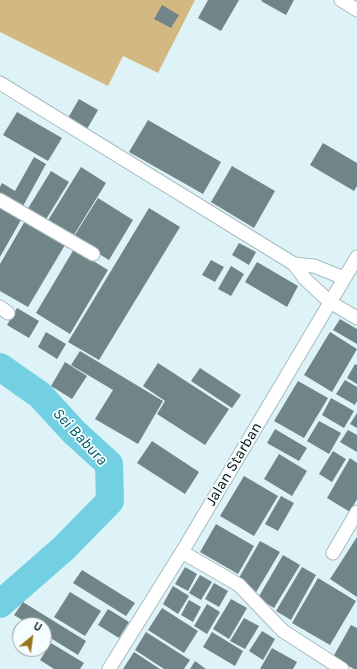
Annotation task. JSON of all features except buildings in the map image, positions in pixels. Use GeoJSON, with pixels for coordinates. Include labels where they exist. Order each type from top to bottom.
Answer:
{"type":"FeatureCollection","features":[{"type":"Feature","properties":{"kind":"street"},"geometry":{"type":"LineString","coordinates":[[341,0],[357,10]]}},
{"type":"Feature","properties":{"kind":"street"},"geometry":{"type":"LineString","coordinates":[[0,83],[294,264],[306,280],[330,302],[357,318]]}},
{"type":"Feature","properties":{"kind":"street"},"geometry":{"type":"LineString","coordinates":[[0,200],[93,254]]}},
{"type":"Feature","properties":{"kind":"street","name":"Jalan Starban"},"geometry":{"type":"LineString","coordinates":[[110,669],[182,552],[357,257]]}},
{"type":"Feature","properties":{"kind":"street"},"geometry":{"type":"LineString","coordinates":[[294,264],[314,266],[344,278]]}},
{"type":"Feature","properties":{"kind":"street"},"geometry":{"type":"LineString","coordinates":[[333,553],[357,512]]}},
{"type":"Feature","properties":{"kind":"street"},"geometry":{"type":"LineString","coordinates":[[182,552],[239,585],[283,630],[342,669]]}},
{"type":"Feature","properties":{"kind":"shaded area"},"geometry":{"type":"Polygon","coordinates":[[[0,0],[195,0],[158,73],[123,56],[108,86],[0,32],[0,0]]]}},
{"type":"Feature","properties":{"kind":"waterway","name":"Sei Babura"},"geometry":{"type":"LineString","coordinates":[[0,367],[40,395],[74,432],[109,464],[110,501],[64,548],[0,604]]}}]}
